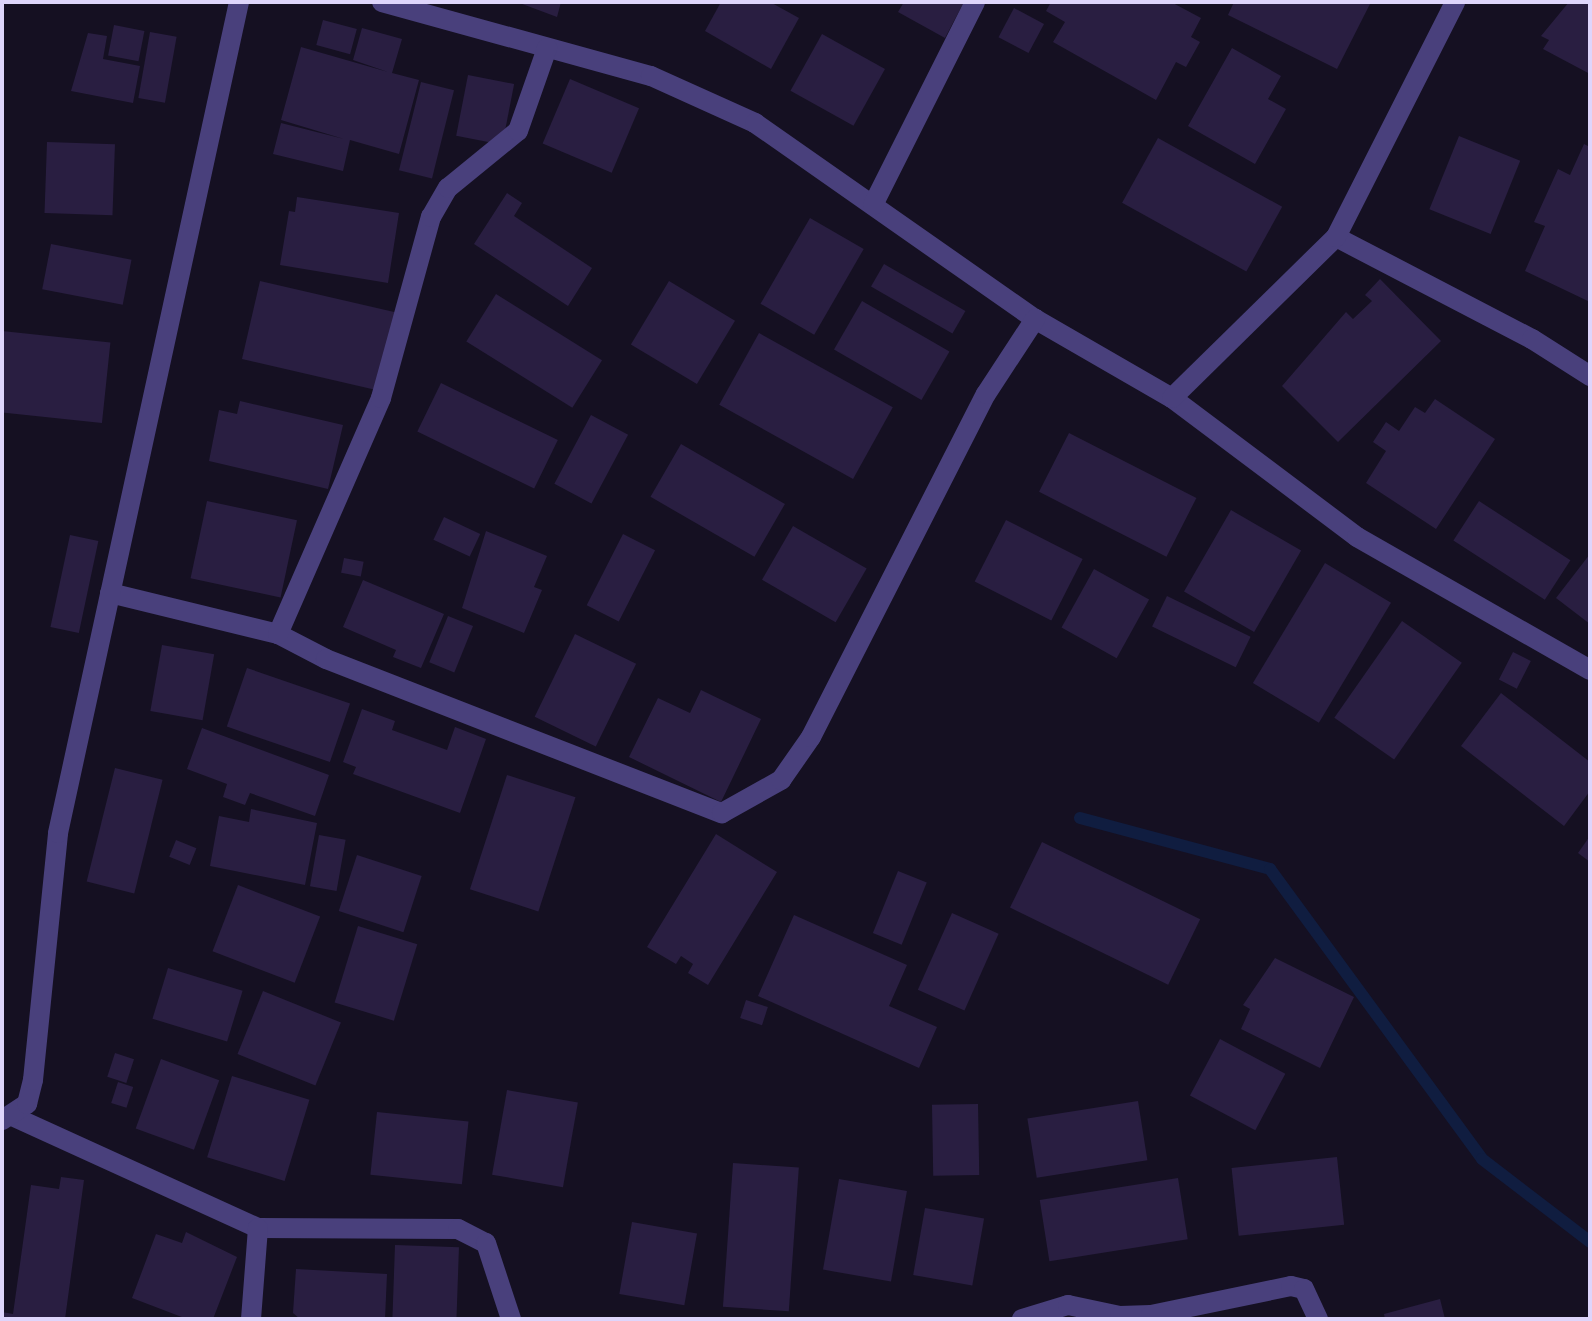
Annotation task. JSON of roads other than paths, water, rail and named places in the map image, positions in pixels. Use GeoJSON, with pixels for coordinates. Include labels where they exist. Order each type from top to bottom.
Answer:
{"type":"FeatureCollection","features":[{"type":"Feature","properties":{"kind":"street"},"geometry":{"type":"LineString","coordinates":[[7,1118],[27,1104],[33,1080],[58,833],[239,2]]}},
{"type":"Feature","properties":{"kind":"street"},"geometry":{"type":"LineString","coordinates":[[382,2],[651,76],[755,123],[1035,319],[1172,398],[1357,537],[1590,670]]}},
{"type":"Feature","properties":{"kind":"street"},"geometry":{"type":"LineString","coordinates":[[873,205],[975,2]]}},
{"type":"Feature","properties":{"kind":"street"},"geometry":{"type":"LineString","coordinates":[[1172,398],[1336,237],[1455,2]]}},
{"type":"Feature","properties":{"kind":"street"},"geometry":{"type":"LineString","coordinates":[[278,634],[381,398],[431,217],[448,188],[518,131],[547,48]]}},
{"type":"Feature","properties":{"kind":"street"},"geometry":{"type":"LineString","coordinates":[[1336,237],[1532,339],[1590,376]]}},
{"type":"Feature","properties":{"kind":"street"},"geometry":{"type":"LineString","coordinates":[[110,593],[278,634],[326,659],[722,813],[781,780],[811,737],[986,394],[1035,319]]}},
{"type":"Feature","properties":{"kind":"street"},"geometry":{"type":"LineString","coordinates":[[7,1118],[258,1228],[458,1229],[486,1243],[511,1319]]}},
{"type":"Feature","properties":{"kind":"street"},"geometry":{"type":"LineString","coordinates":[[251,1319],[258,1228]]}},
{"type":"Feature","properties":{"kind":"street"},"geometry":{"type":"LineString","coordinates":[[1022,1319],[1068,1305],[1120,1316],[1151,1315],[1291,1286],[1304,1289],[1318,1319]]}},
{"type":"Feature","properties":{"kind":"waterway"},"geometry":{"type":"LineString","coordinates":[[1080,818],[1270,869],[1482,1159],[1590,1242]]}}]}
